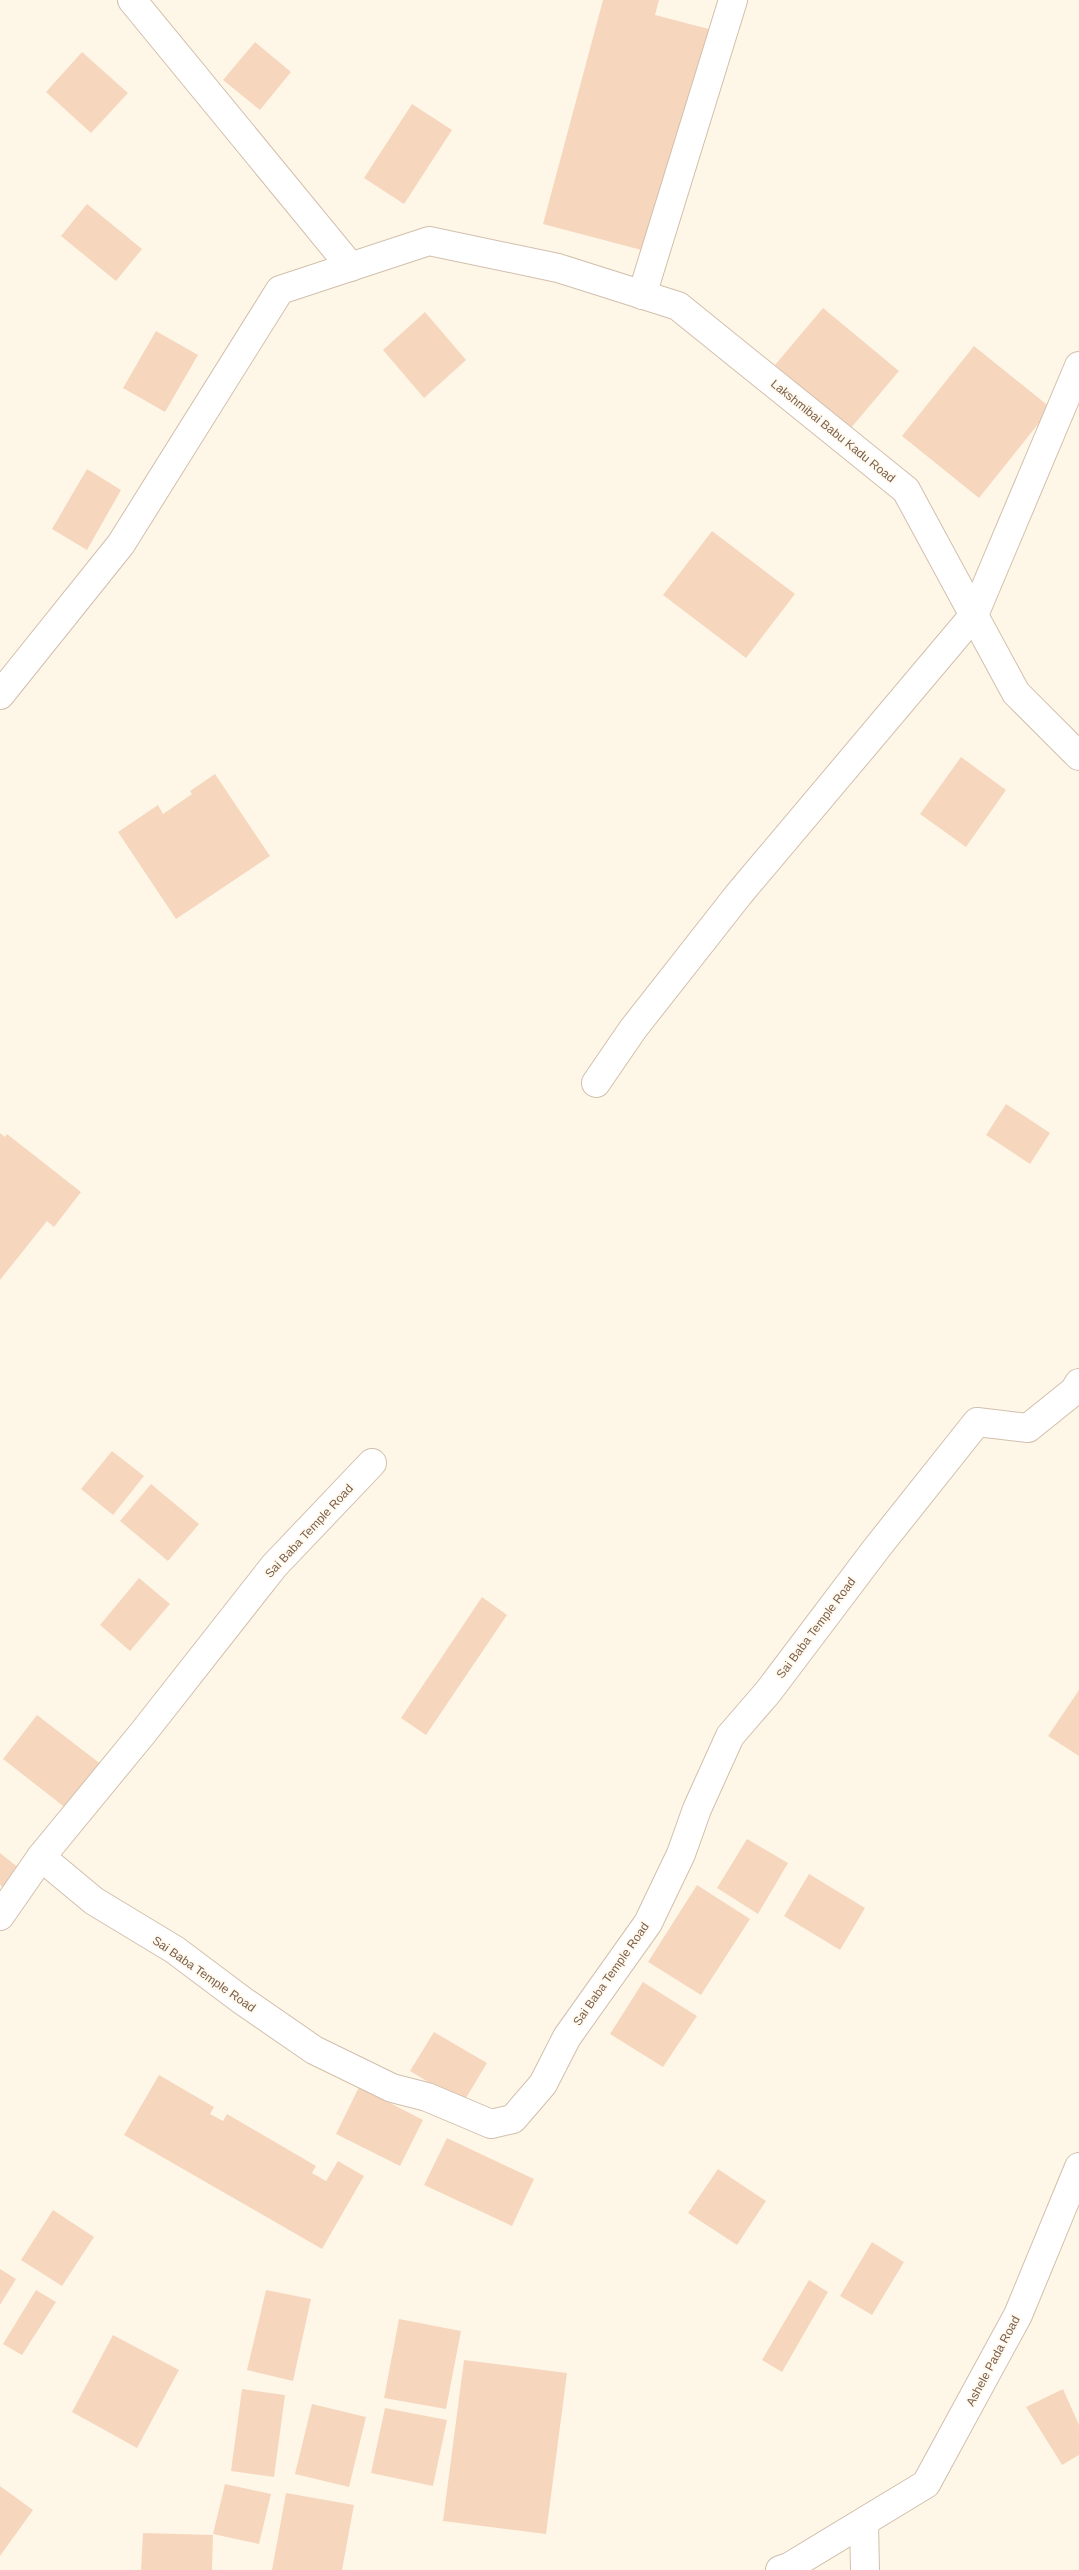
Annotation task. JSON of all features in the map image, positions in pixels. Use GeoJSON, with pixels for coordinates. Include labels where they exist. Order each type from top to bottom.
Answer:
{"type":"FeatureCollection","features":[{"type":"Feature","properties":{"kind":"street"},"geometry":{"type":"LineString","coordinates":[[132,0],[350,267]]}},
{"type":"Feature","properties":{"kind":"street"},"geometry":{"type":"LineString","coordinates":[[642,295],[733,0]]}},
{"type":"Feature","properties":{"kind":"street","name":"Lakshmibai Babu Kadu Road"},"geometry":{"type":"LineString","coordinates":[[0,695],[121,544],[280,290],[429,241],[558,268],[678,306],[906,490],[1016,693],[1079,756]]}},
{"type":"Feature","properties":{"kind":"street"},"geometry":{"type":"LineString","coordinates":[[596,1083],[633,1029],[739,894],[974,615],[1079,366]]}},
{"type":"Feature","properties":{"kind":"street","name":"Sai Baba Temple Road"},"geometry":{"type":"LineString","coordinates":[[41,1857],[94,1901],[175,1950],[243,2001],[314,2050],[392,2088],[427,2097],[491,2124],[513,2119],[543,2084],[567,2037],[648,1923],[681,1854],[697,1809],[730,1736],[768,1692],[876,1549],[977,1422],[1028,1428],[1074,1391],[1079,1383]]}},
{"type":"Feature","properties":{"kind":"street","name":"Sai Baba Temple Road"},"geometry":{"type":"LineString","coordinates":[[0,1916],[41,1857],[130,1749],[274,1566],[372,1463]]}},
{"type":"Feature","properties":{"kind":"street","name":"Ashele Pada Road"},"geometry":{"type":"LineString","coordinates":[[780,2570],[790,2567],[926,2484],[1018,2315],[1079,2167]]}},
{"type":"Feature","properties":{"kind":"street"},"geometry":{"type":"LineString","coordinates":[[864,2522],[865,2570]]}},
{"type":"Feature","properties":{"kind":"building"},"geometry":{"type":"Polygon","coordinates":[[[603,0],[659,0],[655,15],[709,29],[649,252],[543,224],[603,0]]]}},
{"type":"Feature","properties":{"kind":"building"},"geometry":{"type":"Polygon","coordinates":[[[255,42],[291,72],[260,110],[223,80],[255,42]]]}},
{"type":"Feature","properties":{"kind":"building"},"geometry":{"type":"Polygon","coordinates":[[[82,52],[128,93],[91,133],[46,92],[82,52]]]}},
{"type":"Feature","properties":{"kind":"building"},"geometry":{"type":"Polygon","coordinates":[[[412,104],[452,130],[404,204],[364,178],[412,104]]]}},
{"type":"Feature","properties":{"kind":"building"},"geometry":{"type":"Polygon","coordinates":[[[87,204],[142,249],[116,281],[61,236],[87,204]]]}},
{"type":"Feature","properties":{"kind":"building"},"geometry":{"type":"Polygon","coordinates":[[[823,308],[899,371],[851,428],[775,365],[823,308]]]}},
{"type":"Feature","properties":{"kind":"building"},"geometry":{"type":"Polygon","coordinates":[[[425,312],[466,360],[424,398],[383,350],[425,312]]]}},
{"type":"Feature","properties":{"kind":"building"},"geometry":{"type":"Polygon","coordinates":[[[156,331],[198,355],[165,412],[123,388],[156,331]]]}},
{"type":"Feature","properties":{"kind":"building"},"geometry":{"type":"Polygon","coordinates":[[[974,346],[1051,408],[979,498],[902,436],[974,346]]]}},
{"type":"Feature","properties":{"kind":"building"},"geometry":{"type":"Polygon","coordinates":[[[87,469],[121,490],[87,550],[52,529],[87,469]]]}},
{"type":"Feature","properties":{"kind":"building"},"geometry":{"type":"Polygon","coordinates":[[[712,531],[795,594],[746,658],[663,595],[712,531]]]}},
{"type":"Feature","properties":{"kind":"building"},"geometry":{"type":"Polygon","coordinates":[[[961,757],[1006,790],[966,847],[920,814],[961,757]]]}},
{"type":"Feature","properties":{"kind":"building"},"geometry":{"type":"Polygon","coordinates":[[[215,774],[270,856],[176,919],[118,832],[158,805],[163,814],[192,794],[190,791],[215,774]]]}},
{"type":"Feature","properties":{"kind":"building"},"geometry":{"type":"Polygon","coordinates":[[[1006,1104],[1050,1133],[1030,1164],[986,1135],[1006,1104]]]}},
{"type":"Feature","properties":{"kind":"building"},"geometry":{"type":"Polygon","coordinates":[[[0,1133],[5,1137],[7,1134],[81,1192],[54,1227],[47,1221],[0,1280],[0,1133]]]}},
{"type":"Feature","properties":{"kind":"building"},"geometry":{"type":"Polygon","coordinates":[[[112,1451],[144,1476],[113,1515],[81,1489],[112,1451]]]}},
{"type":"Feature","properties":{"kind":"building"},"geometry":{"type":"Polygon","coordinates":[[[151,1484],[199,1524],[168,1561],[120,1521],[151,1484]]]}},
{"type":"Feature","properties":{"kind":"building"},"geometry":{"type":"Polygon","coordinates":[[[139,1578],[170,1604],[130,1651],[100,1625],[139,1578]]]}},
{"type":"Feature","properties":{"kind":"building"},"geometry":{"type":"Polygon","coordinates":[[[482,1597],[507,1615],[426,1735],[401,1718],[482,1597]]]}},
{"type":"Feature","properties":{"kind":"building"},"geometry":{"type":"Polygon","coordinates":[[[1079,1690],[1079,1756],[1048,1736],[1079,1690]]]}},
{"type":"Feature","properties":{"kind":"building"},"geometry":{"type":"Polygon","coordinates":[[[37,1715],[102,1765],[67,1809],[3,1759],[37,1715]]]}},
{"type":"Feature","properties":{"kind":"building"},"geometry":{"type":"Polygon","coordinates":[[[747,1839],[788,1863],[758,1914],[717,1888],[747,1839]]]}},
{"type":"Feature","properties":{"kind":"building"},"geometry":{"type":"Polygon","coordinates":[[[0,1853],[24,1872],[8,1891],[0,1885],[0,1853]]]}},
{"type":"Feature","properties":{"kind":"building"},"geometry":{"type":"Polygon","coordinates":[[[809,1874],[865,1908],[840,1950],[784,1916],[809,1874]]]}},
{"type":"Feature","properties":{"kind":"building"},"geometry":{"type":"Polygon","coordinates":[[[697,1885],[750,1919],[701,1995],[648,1962],[697,1885]]]}},
{"type":"Feature","properties":{"kind":"building"},"geometry":{"type":"Polygon","coordinates":[[[643,1982],[697,2016],[663,2067],[610,2034],[643,1982]]]}},
{"type":"Feature","properties":{"kind":"building"},"geometry":{"type":"Polygon","coordinates":[[[434,2032],[487,2063],[463,2103],[410,2071],[434,2032]]]}},
{"type":"Feature","properties":{"kind":"building"},"geometry":{"type":"Polygon","coordinates":[[[159,2075],[214,2107],[210,2114],[223,2121],[227,2114],[316,2166],[312,2173],[326,2181],[338,2161],[364,2176],[322,2249],[124,2135],[159,2075]]]}},
{"type":"Feature","properties":{"kind":"building"},"geometry":{"type":"Polygon","coordinates":[[[359,2087],[423,2120],[400,2166],[336,2134],[359,2087]]]}},
{"type":"Feature","properties":{"kind":"building"},"geometry":{"type":"Polygon","coordinates":[[[447,2138],[534,2179],[512,2226],[424,2185],[447,2138]]]}},
{"type":"Feature","properties":{"kind":"building"},"geometry":{"type":"Polygon","coordinates":[[[718,2169],[766,2201],[737,2245],[688,2213],[718,2169]]]}},
{"type":"Feature","properties":{"kind":"building"},"geometry":{"type":"Polygon","coordinates":[[[53,2210],[94,2237],[62,2286],[21,2260],[53,2210]]]}},
{"type":"Feature","properties":{"kind":"building"},"geometry":{"type":"Polygon","coordinates":[[[872,2242],[904,2262],[872,2315],[840,2296],[872,2242]]]}},
{"type":"Feature","properties":{"kind":"building"},"geometry":{"type":"Polygon","coordinates":[[[0,2269],[16,2279],[0,2305],[0,2269]]]}},
{"type":"Feature","properties":{"kind":"building"},"geometry":{"type":"Polygon","coordinates":[[[809,2280],[828,2292],[782,2372],[762,2360],[809,2280]]]}},
{"type":"Feature","properties":{"kind":"building"},"geometry":{"type":"Polygon","coordinates":[[[36,2290],[56,2302],[22,2355],[3,2344],[36,2290]]]}},
{"type":"Feature","properties":{"kind":"building"},"geometry":{"type":"Polygon","coordinates":[[[266,2290],[311,2299],[293,2381],[247,2370],[266,2290]]]}},
{"type":"Feature","properties":{"kind":"building"},"geometry":{"type":"Polygon","coordinates":[[[399,2319],[461,2331],[446,2409],[384,2398],[399,2319]]]}},
{"type":"Feature","properties":{"kind":"building"},"geometry":{"type":"Polygon","coordinates":[[[113,2335],[179,2370],[137,2448],[72,2412],[113,2335]]]}},
{"type":"Feature","properties":{"kind":"building"},"geometry":{"type":"Polygon","coordinates":[[[464,2360],[567,2373],[546,2534],[443,2521],[464,2360]]]}},
{"type":"Feature","properties":{"kind":"building"},"geometry":{"type":"Polygon","coordinates":[[[242,2389],[285,2395],[274,2477],[231,2471],[242,2389]]]}},
{"type":"Feature","properties":{"kind":"building"},"geometry":{"type":"Polygon","coordinates":[[[1063,2389],[1079,2425],[1079,2455],[1062,2465],[1026,2407],[1063,2389]]]}},
{"type":"Feature","properties":{"kind":"building"},"geometry":{"type":"Polygon","coordinates":[[[312,2404],[366,2417],[349,2487],[295,2474],[312,2404]]]}},
{"type":"Feature","properties":{"kind":"building"},"geometry":{"type":"Polygon","coordinates":[[[385,2408],[447,2420],[433,2486],[371,2473],[385,2408]]]}},
{"type":"Feature","properties":{"kind":"building"},"geometry":{"type":"Polygon","coordinates":[[[225,2484],[271,2494],[259,2544],[213,2534],[225,2484]]]}},
{"type":"Feature","properties":{"kind":"building"},"geometry":{"type":"Polygon","coordinates":[[[0,2486],[33,2510],[0,2556],[0,2486]]]}},
{"type":"Feature","properties":{"kind":"building"},"geometry":{"type":"Polygon","coordinates":[[[286,2493],[354,2505],[342,2570],[272,2570],[286,2493]]]}},
{"type":"Feature","properties":{"kind":"building"},"geometry":{"type":"Polygon","coordinates":[[[143,2533],[213,2535],[212,2570],[141,2570],[143,2533]]]}}]}
